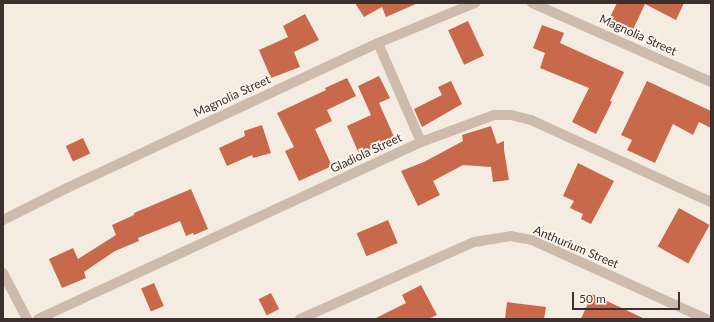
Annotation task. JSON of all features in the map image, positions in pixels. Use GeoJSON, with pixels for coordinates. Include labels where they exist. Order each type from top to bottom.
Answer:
{"type":"FeatureCollection","features":[{"type":"Feature","properties":{"kind":"street","name":"Magnolia Street"},"geometry":{"type":"LineString","coordinates":[[3,220],[67,188],[378,43],[475,3]]}},
{"type":"Feature","properties":{"kind":"street","name":"Magnolia Street"},"geometry":{"type":"LineString","coordinates":[[532,3],[711,82]]}},
{"type":"Feature","properties":{"kind":"street"},"geometry":{"type":"LineString","coordinates":[[378,43],[421,142]]}},
{"type":"Feature","properties":{"kind":"street","name":"Gladiola Street"},"geometry":{"type":"LineString","coordinates":[[38,319],[421,142],[494,116],[511,115],[531,120],[711,202]]}},
{"type":"Feature","properties":{"kind":"street","name":"Anthurium Street"},"geometry":{"type":"LineString","coordinates":[[300,319],[474,242],[510,236],[532,240],[706,319]]}},
{"type":"Feature","properties":{"kind":"street"},"geometry":{"type":"LineString","coordinates":[[3,273],[27,319]]}},
{"type":"Feature","properties":{"kind":"street"},"geometry":{"type":"LineString","coordinates":[[706,319],[711,310]]}},
{"type":"Feature","properties":{"kind":"building"},"geometry":{"type":"Polygon","coordinates":[[[355,3],[418,3],[386,17],[382,7],[364,17],[355,3]]]}},
{"type":"Feature","properties":{"kind":"building"},"geometry":{"type":"Polygon","coordinates":[[[617,3],[684,3],[676,20],[645,4],[630,36],[606,25],[617,3]]]}},
{"type":"Feature","properties":{"kind":"building"},"geometry":{"type":"Polygon","coordinates":[[[305,14],[319,40],[294,52],[300,67],[271,78],[259,50],[288,37],[283,26],[305,14]]]}},
{"type":"Feature","properties":{"kind":"building"},"geometry":{"type":"Polygon","coordinates":[[[468,21],[484,55],[464,65],[448,30],[468,21]]]}},
{"type":"Feature","properties":{"kind":"building"},"geometry":{"type":"Polygon","coordinates":[[[542,25],[564,33],[560,43],[624,72],[610,101],[612,102],[596,134],[572,122],[589,88],[540,68],[545,53],[533,48],[542,25]]]}},
{"type":"Feature","properties":{"kind":"building"},"geometry":{"type":"Polygon","coordinates":[[[379,76],[390,98],[379,103],[395,139],[359,154],[347,126],[371,115],[358,86],[379,76]]]}},
{"type":"Feature","properties":{"kind":"building"},"geometry":{"type":"Polygon","coordinates":[[[347,78],[356,96],[327,110],[332,121],[315,129],[332,166],[299,181],[285,151],[294,147],[277,113],[326,90],[325,88],[347,78]]]}},
{"type":"Feature","properties":{"kind":"building"},"geometry":{"type":"Polygon","coordinates":[[[451,81],[462,104],[422,127],[414,109],[442,95],[438,87],[451,81]]]}},
{"type":"Feature","properties":{"kind":"building"},"geometry":{"type":"Polygon","coordinates":[[[647,81],[711,111],[711,128],[699,122],[693,135],[673,124],[655,163],[627,150],[632,140],[621,135],[647,81]]]}},
{"type":"Feature","properties":{"kind":"building"},"geometry":{"type":"Polygon","coordinates":[[[262,125],[271,153],[253,158],[252,155],[227,166],[219,148],[245,136],[244,131],[262,125]]]}},
{"type":"Feature","properties":{"kind":"building"},"geometry":{"type":"Polygon","coordinates":[[[491,126],[497,144],[504,141],[509,180],[493,182],[491,167],[463,165],[433,181],[440,195],[418,206],[401,171],[424,162],[463,141],[462,135],[491,126]]]}},
{"type":"Feature","properties":{"kind":"building"},"geometry":{"type":"Polygon","coordinates":[[[83,138],[90,153],[73,161],[66,146],[83,138]]]}},
{"type":"Feature","properties":{"kind":"building"},"geometry":{"type":"Polygon","coordinates":[[[578,163],[614,181],[591,224],[581,219],[583,214],[570,208],[574,201],[563,196],[578,163]]]}},
{"type":"Feature","properties":{"kind":"building"},"geometry":{"type":"Polygon","coordinates":[[[191,189],[208,229],[194,235],[193,233],[186,236],[180,221],[138,238],[139,241],[115,251],[84,272],[86,278],[62,288],[49,259],[73,248],[78,259],[116,235],[112,225],[134,215],[134,213],[191,189]]]}},
{"type":"Feature","properties":{"kind":"building"},"geometry":{"type":"Polygon","coordinates":[[[679,208],[710,225],[688,263],[658,246],[679,208]]]}},
{"type":"Feature","properties":{"kind":"building"},"geometry":{"type":"Polygon","coordinates":[[[388,220],[398,243],[366,256],[357,233],[388,220]]]}},
{"type":"Feature","properties":{"kind":"building"},"geometry":{"type":"Polygon","coordinates":[[[154,283],[164,306],[151,311],[141,288],[154,283]]]}},
{"type":"Feature","properties":{"kind":"building"},"geometry":{"type":"Polygon","coordinates":[[[421,285],[437,315],[428,319],[374,319],[406,303],[402,295],[421,285]]]}},
{"type":"Feature","properties":{"kind":"building"},"geometry":{"type":"Polygon","coordinates":[[[271,293],[279,309],[267,315],[259,299],[271,293]]]}},
{"type":"Feature","properties":{"kind":"building"},"geometry":{"type":"Polygon","coordinates":[[[592,294],[645,319],[581,319],[592,294]]]}},
{"type":"Feature","properties":{"kind":"building"},"geometry":{"type":"Polygon","coordinates":[[[507,302],[546,307],[544,319],[505,319],[507,302]]]}}]}
